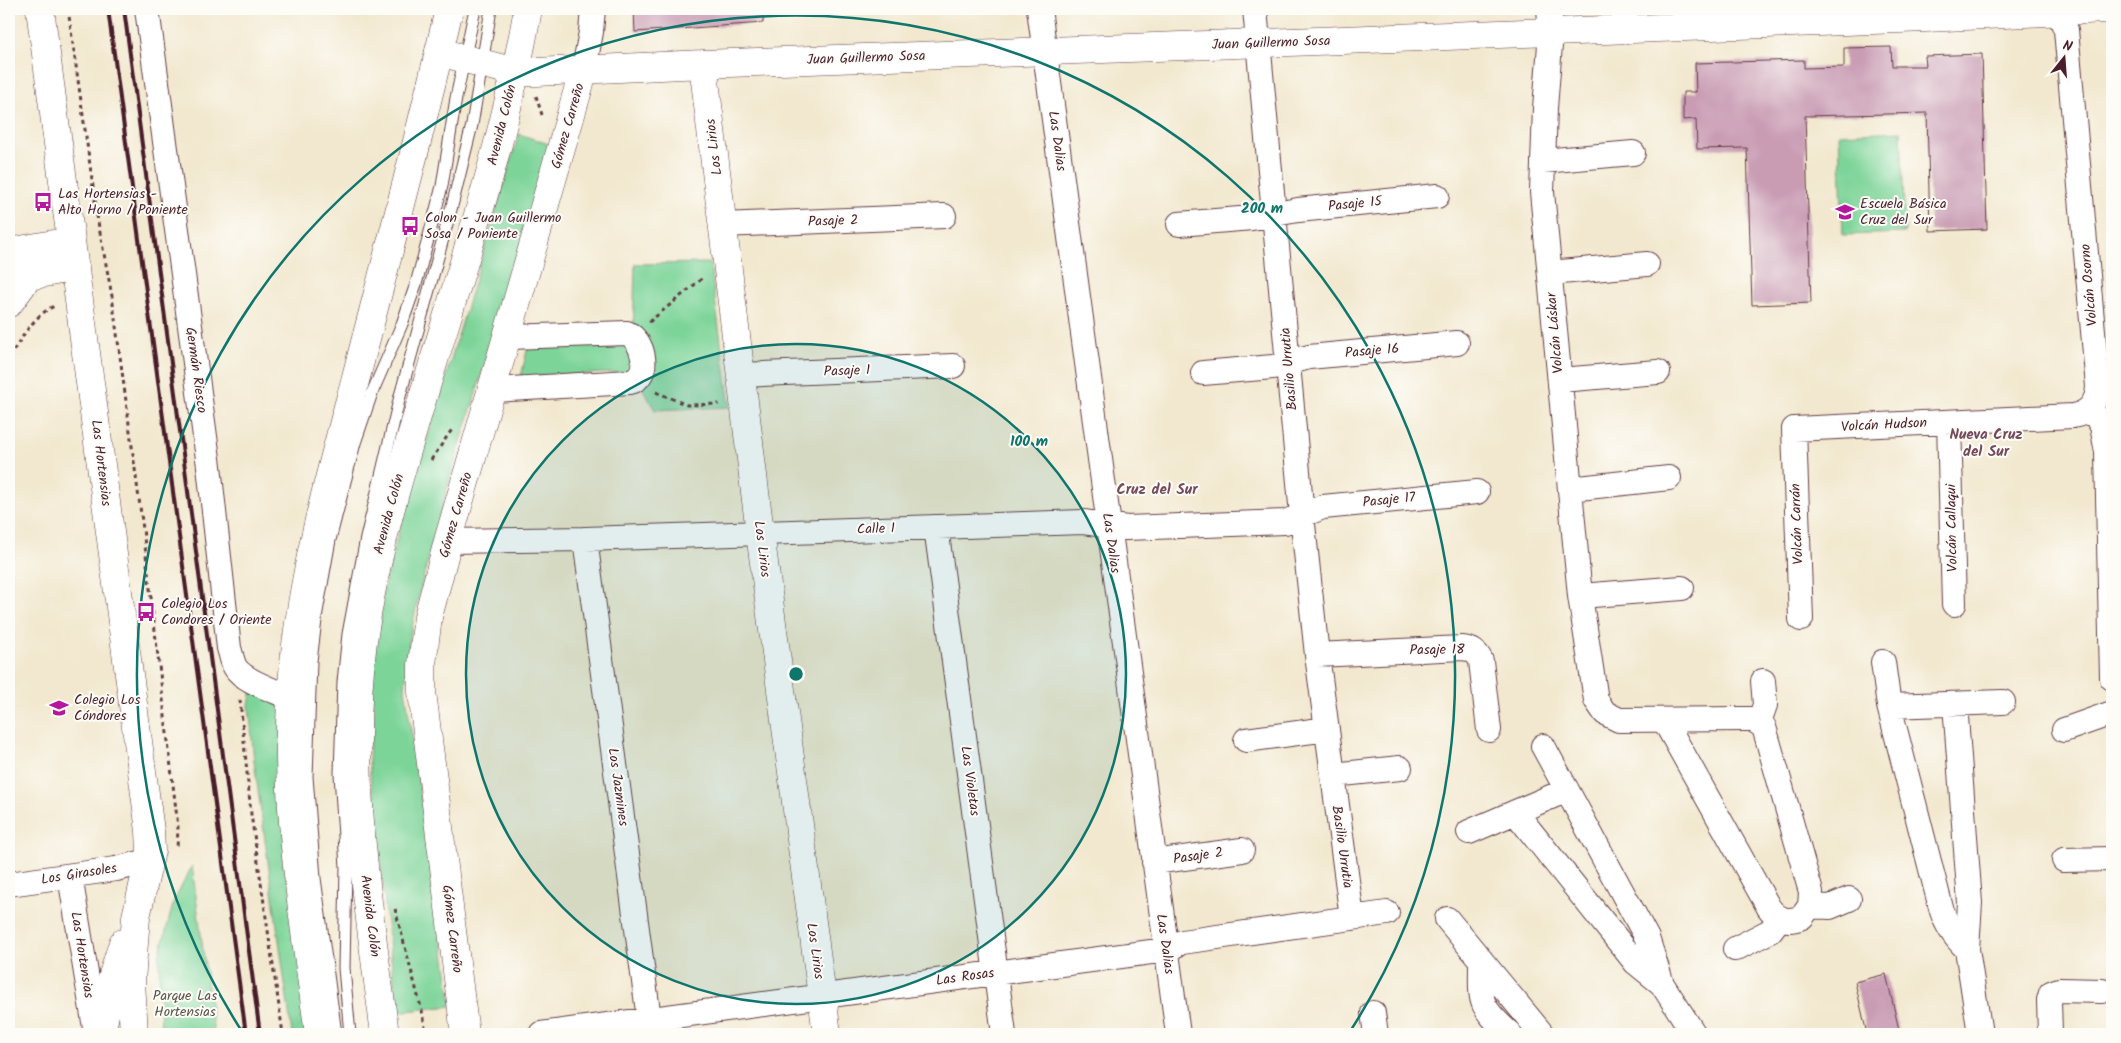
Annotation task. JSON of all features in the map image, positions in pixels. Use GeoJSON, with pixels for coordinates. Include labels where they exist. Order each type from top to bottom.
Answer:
{"type":"FeatureCollection","features":[{"type":"Feature","properties":{"kind":"street","name":"Las Hortensias"},"geometry":{"type":"LineString","coordinates":[[40,9],[150,831],[149,861],[136,917],[131,981],[134,1034]]}},
{"type":"Feature","properties":{"kind":"street","name":"Germán Riesco"},"geometry":{"type":"LineString","coordinates":[[147,9],[209,466],[229,648],[232,659],[240,673],[291,698]]}},
{"type":"Feature","properties":{"kind":"street"},"geometry":{"type":"LineString","coordinates":[[319,1034],[293,824],[290,756],[291,698],[295,647],[305,586],[324,495],[462,58],[449,9]]}},
{"type":"Feature","properties":{"kind":"street","name":"Avenida Colón"},"geometry":{"type":"LineString","coordinates":[[385,1034],[366,887],[359,807],[357,724],[363,641],[383,532],[488,183],[528,9]]}},
{"type":"Feature","properties":{"kind":"street","name":"Gómez Carreño"},"geometry":{"type":"LineString","coordinates":[[465,1034],[422,692],[422,664],[428,617],[448,541],[584,69],[593,9]]}},
{"type":"Feature","properties":{"kind":"street","name":"Las Dalias"},"geometry":{"type":"LineString","coordinates":[[1039,9],[1178,1034]]}},
{"type":"Feature","properties":{"kind":"street","name":"Basilio Urrutia"},"geometry":{"type":"LineString","coordinates":[[1255,9],[1302,515],[1317,655],[1352,918]]}},
{"type":"Feature","properties":{"kind":"street","name":"Juan Guillermo Sosa"},"geometry":{"type":"LineString","coordinates":[[462,58],[515,72],[1258,44],[1550,20],[2105,9]]}},
{"type":"Feature","properties":{"kind":"street","name":"Volcán Osorno"},"geometry":{"type":"LineString","coordinates":[[2058,11],[2066,30],[2098,387],[2095,402],[2091,408]]}},
{"type":"Feature","properties":{"kind":"street","name":"Volcán Láskar"},"geometry":{"type":"LineString","coordinates":[[1550,20],[1542,192],[1580,596],[1596,700],[1605,713],[1619,720],[1744,718],[1759,722]]}},
{"type":"Feature","properties":{"kind":"street","name":"Los Lirios"},"geometry":{"type":"LineString","coordinates":[[703,64],[760,533],[826,1034]]}},
{"type":"Feature","properties":{"kind":"street"},"geometry":{"type":"LineString","coordinates":[[1542,161],[1633,153]]}},
{"type":"Feature","properties":{"kind":"street","name":"Pasaje 15"},"geometry":{"type":"LineString","coordinates":[[1179,224],[1252,218],[1298,210],[1437,196]]}},
{"type":"Feature","properties":{"kind":"street","name":"Pasaje 2"},"geometry":{"type":"LineString","coordinates":[[723,225],[944,216]]}},
{"type":"Feature","properties":{"kind":"street"},"geometry":{"type":"LineString","coordinates":[[9,252],[71,241]]}},
{"type":"Feature","properties":{"kind":"street"},"geometry":{"type":"LineString","coordinates":[[1550,273],[1647,264]]}},
{"type":"Feature","properties":{"kind":"street"},"geometry":{"type":"LineString","coordinates":[[9,303],[19,278],[75,268]]}},
{"type":"Feature","properties":{"kind":"street"},"geometry":{"type":"LineString","coordinates":[[493,390],[630,382],[640,368],[640,344],[633,336],[621,332],[508,336]]}},
{"type":"Feature","properties":{"kind":"street","name":"Pasaje 16"},"geometry":{"type":"LineString","coordinates":[[1203,373],[1273,368],[1309,357],[1456,343]]}},
{"type":"Feature","properties":{"kind":"street","name":"Pasaje 1"},"geometry":{"type":"LineString","coordinates":[[741,375],[953,366]]}},
{"type":"Feature","properties":{"kind":"street"},"geometry":{"type":"LineString","coordinates":[[1560,380],[1658,372]]}},
{"type":"Feature","properties":{"kind":"street"},"geometry":{"type":"LineString","coordinates":[[2091,408],[2102,426],[2107,452],[2112,678]]}},
{"type":"Feature","properties":{"kind":"street","name":"Volcán Hudson"},"geometry":{"type":"LineString","coordinates":[[1794,429],[2073,416],[2080,415],[2091,408]]}},
{"type":"Feature","properties":{"kind":"street","name":"Volcán Callaqui"},"geometry":{"type":"LineString","coordinates":[[1949,422],[1954,604]]}},
{"type":"Feature","properties":{"kind":"street","name":"Volcán Carrán"},"geometry":{"type":"LineString","coordinates":[[1794,429],[1801,620]]}},
{"type":"Feature","properties":{"kind":"street"},"geometry":{"type":"LineString","coordinates":[[1570,489],[1669,478]]}},
{"type":"Feature","properties":{"kind":"street","name":"Pasaje 17"},"geometry":{"type":"LineString","coordinates":[[1302,515],[1323,507],[1477,492]]}},
{"type":"Feature","properties":{"kind":"street","name":"Calle 1"},"geometry":{"type":"LineString","coordinates":[[448,541],[584,539],[1082,522],[1127,528],[1285,522],[1302,515]]}},
{"type":"Feature","properties":{"kind":"street","name":"Las Violetas"},"geometry":{"type":"LineString","coordinates":[[936,527],[1004,1034]]}},
{"type":"Feature","properties":{"kind":"street","name":"Los Jazmines"},"geometry":{"type":"LineString","coordinates":[[584,539],[650,1027]]}},
{"type":"Feature","properties":{"kind":"street"},"geometry":{"type":"LineString","coordinates":[[1580,596],[1682,588]]}},
{"type":"Feature","properties":{"kind":"street","name":"Pasaje 18"},"geometry":{"type":"LineString","coordinates":[[1317,655],[1470,649],[1477,654],[1481,661],[1489,730]]}},
{"type":"Feature","properties":{"kind":"street"},"geometry":{"type":"LineString","coordinates":[[1882,662],[1889,706],[1945,922],[1952,934],[1967,949]]}},
{"type":"Feature","properties":{"kind":"street"},"geometry":{"type":"LineString","coordinates":[[1664,720],[1769,908],[1780,918],[1791,920],[1802,917],[1810,906],[1811,892],[1766,733],[1759,722],[1765,705],[1763,681]]}},
{"type":"Feature","properties":{"kind":"street"},"geometry":{"type":"LineString","coordinates":[[1889,706],[2003,702]]}},
{"type":"Feature","properties":{"kind":"street"},"geometry":{"type":"LineString","coordinates":[[1955,704],[1970,903],[1967,949],[1980,1034]]}},
{"type":"Feature","properties":{"kind":"street"},"geometry":{"type":"LineString","coordinates":[[2064,730],[2112,714]]}},
{"type":"Feature","properties":{"kind":"street"},"geometry":{"type":"LineString","coordinates":[[1246,740],[1327,730]]}},
{"type":"Feature","properties":{"kind":"street"},"geometry":{"type":"LineString","coordinates":[[1543,746],[1647,938],[1662,984],[1694,1034]]}},
{"type":"Feature","properties":{"kind":"street"},"geometry":{"type":"LineString","coordinates":[[1333,775],[1400,768]]}},
{"type":"Feature","properties":{"kind":"street"},"geometry":{"type":"LineString","coordinates":[[1469,832],[1567,790]]}},
{"type":"Feature","properties":{"kind":"street"},"geometry":{"type":"LineString","coordinates":[[1515,812],[1624,949],[1648,974],[1662,984]]}},
{"type":"Feature","properties":{"kind":"street","name":"Pasaje 2"},"geometry":{"type":"LineString","coordinates":[[1154,862],[1242,850]]}},
{"type":"Feature","properties":{"kind":"street"},"geometry":{"type":"LineString","coordinates":[[2064,860],[2112,859]]}},
{"type":"Feature","properties":{"kind":"street","name":"Los Girasoles"},"geometry":{"type":"LineString","coordinates":[[9,884],[70,876],[149,861]]}},
{"type":"Feature","properties":{"kind":"street","name":"Las Hortensias"},"geometry":{"type":"LineString","coordinates":[[70,876],[96,1034]]}},
{"type":"Feature","properties":{"kind":"street"},"geometry":{"type":"LineString","coordinates":[[1810,906],[1830,907],[1849,899]]}},
{"type":"Feature","properties":{"kind":"street","name":"Las Rosas"},"geometry":{"type":"LineString","coordinates":[[541,1034],[650,1027],[822,996],[1166,950],[1182,942],[1387,913]]}},
{"type":"Feature","properties":{"kind":"street","name":"Las Hortensias"},"geometry":{"type":"LineString","coordinates":[[101,1034],[117,961],[136,917]]}},
{"type":"Feature","properties":{"kind":"street"},"geometry":{"type":"LineString","coordinates":[[1735,949],[1770,931],[1780,918]]}},
{"type":"Feature","properties":{"kind":"street"},"geometry":{"type":"LineString","coordinates":[[1447,919],[1542,1034]]}},
{"type":"Feature","properties":{"kind":"street"},"geometry":{"type":"LineString","coordinates":[[1481,960],[1481,999],[1484,1007],[1488,1014],[1510,1034]]}},
{"type":"Feature","properties":{"kind":"street"},"geometry":{"type":"LineString","coordinates":[[2050,1034],[2049,1000],[2051,992],[2059,990],[2102,991]]}},
{"type":"Feature","properties":{"kind":"lane"},"geometry":{"type":"LineString","coordinates":[[336,1034],[316,887],[307,777],[310,669],[317,612],[330,540],[355,443],[372,393],[402,324],[416,284],[434,217],[442,186],[462,58],[475,9]]}},
{"type":"Feature","properties":{"kind":"lane"},"geometry":{"type":"LineString","coordinates":[[350,1034],[344,968],[346,867],[340,774],[343,682],[348,634],[366,538],[400,396],[472,125],[462,58],[491,9]]}},
{"type":"Feature","properties":{"kind":"path"},"geometry":{"type":"LineString","coordinates":[[68,9],[98,222],[112,296]]}},
{"type":"Feature","properties":{"kind":"path"},"geometry":{"type":"LineString","coordinates":[[633,336],[727,258]]}},
{"type":"Feature","properties":{"kind":"path"},"geometry":{"type":"LineString","coordinates":[[640,368],[664,396],[687,405],[745,403]]}},
{"type":"Feature","properties":{"kind":"path"},"geometry":{"type":"LineString","coordinates":[[240,712],[252,814],[283,1034]]}},
{"type":"Feature","properties":{"kind":"green space"},"geometry":{"type":"Polygon","coordinates":[[[1901,131],[1905,233],[1843,235],[1839,134],[1901,131]]]}},
{"type":"Feature","properties":{"kind":"green space"},"geometry":{"type":"Polygon","coordinates":[[[519,134],[552,145],[449,481],[419,594],[410,637],[405,689],[452,1006],[397,1012],[369,762],[374,631],[388,568],[519,134]]]}},
{"type":"Feature","properties":{"kind":"green space"},"geometry":{"type":"Polygon","coordinates":[[[710,263],[730,407],[655,410],[633,372],[521,377],[528,346],[633,338],[635,264],[710,263]]]}},
{"type":"Feature","properties":{"kind":"green space"},"geometry":{"type":"Polygon","coordinates":[[[252,690],[280,705],[309,1034],[292,1034],[254,761],[249,705],[252,690]]]}},
{"type":"Feature","properties":{"kind":"green space","name":"Parque Las Hortensias"},"geometry":{"type":"Polygon","coordinates":[[[192,866],[214,1034],[161,1034],[159,956],[174,901],[192,866]]]}},
{"type":"Feature","properties":{"kind":"building"},"geometry":{"type":"Polygon","coordinates":[[[634,9],[763,9],[763,23],[635,32],[634,9]]]}},
{"type":"Feature","properties":{"kind":"building"},"geometry":{"type":"Polygon","coordinates":[[[1891,47],[1892,66],[1926,66],[1925,56],[1982,54],[1987,229],[1930,231],[1927,113],[1805,116],[1811,303],[1752,305],[1747,148],[1697,149],[1696,119],[1683,120],[1683,92],[1696,92],[1695,63],[1804,60],[1804,68],[1844,67],[1844,48],[1891,47]]]}},
{"type":"Feature","properties":{"kind":"building"},"geometry":{"type":"Polygon","coordinates":[[[1886,974],[1900,1034],[1867,1034],[1855,982],[1886,974]]]}},
{"type":"Feature","properties":{"kind":"railway"},"geometry":{"type":"LineString","coordinates":[[108,9],[246,1034]]}},
{"type":"Feature","properties":{"kind":"railway"},"geometry":{"type":"LineString","coordinates":[[124,9],[260,1034]]}},
{"type":"Feature","properties":{"kind":"place","name":"Las Hortensias - Alto Horno / Poniente"},"geometry":{"type":"Point","coordinates":[43,202]}},
{"type":"Feature","properties":{"kind":"place","name":"Escuela Básica Cruz del Sur"},"geometry":{"type":"Point","coordinates":[1845,212]}},
{"type":"Feature","properties":{"kind":"place","name":"Colon - Juan Guillermo Sosa / Poniente"},"geometry":{"type":"Point","coordinates":[410,226]}},
{"type":"Feature","properties":{"kind":"place","name":"Colegio Los Condores / Oriente"},"geometry":{"type":"Point","coordinates":[146,612]}},
{"type":"Feature","properties":{"kind":"place","name":"Colegio Los Cóndores"},"geometry":{"type":"Point","coordinates":[59,708]}},
{"type":"Feature","properties":{"kind":"district","name":"Nueva Cruz del Sur"},"geometry":{"type":"Point","coordinates":[1986,444]}},
{"type":"Feature","properties":{"kind":"district","name":"Cruz del Sur"},"geometry":{"type":"Point","coordinates":[1157,490]}}]}
